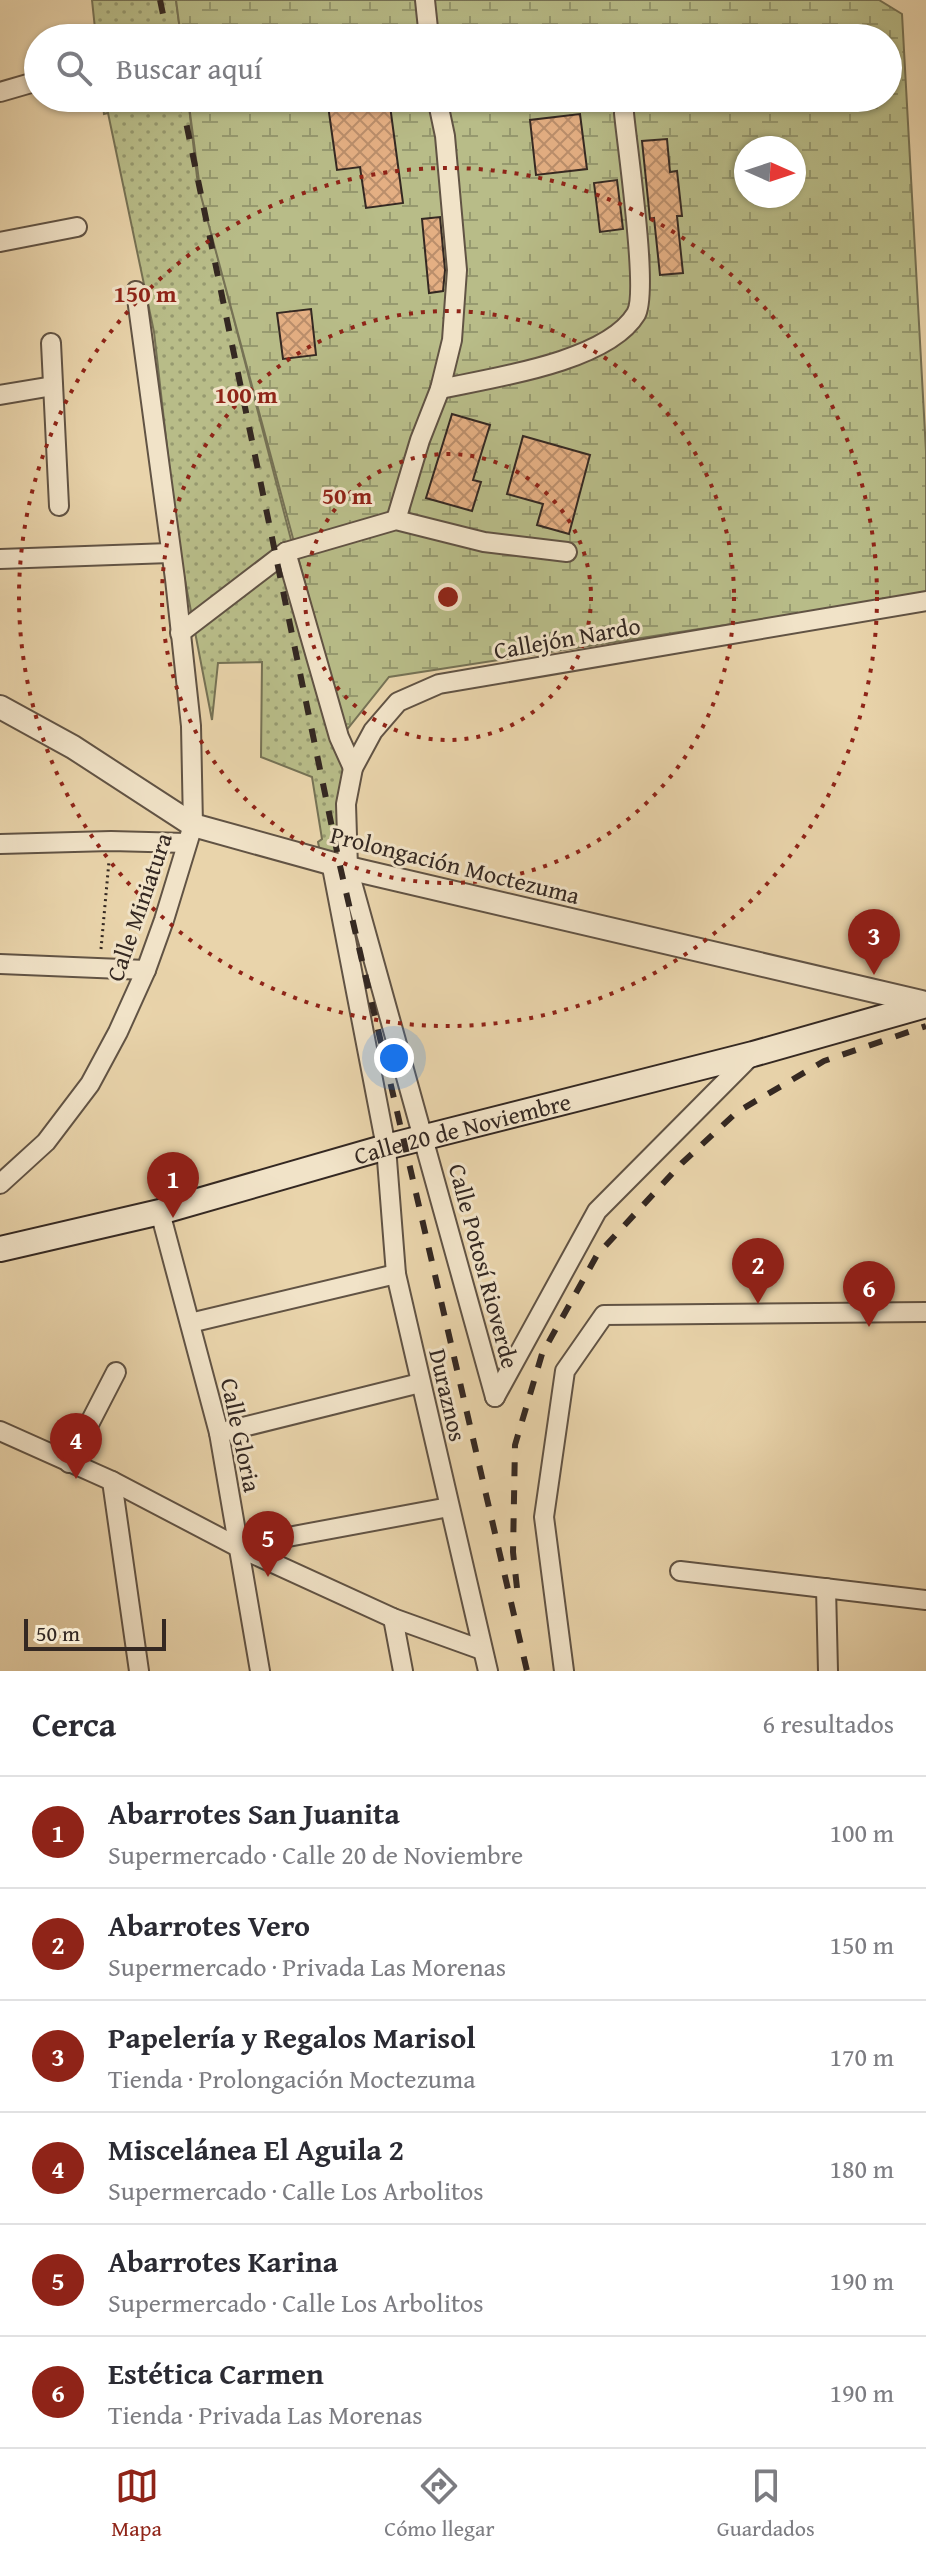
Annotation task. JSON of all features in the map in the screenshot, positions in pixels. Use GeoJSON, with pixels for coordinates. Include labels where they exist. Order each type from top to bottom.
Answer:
{"type":"FeatureCollection","features":[{"type":"Feature","properties":{"kind":"main road","name":"Calle 20 de Noviembre"},"geometry":{"type":"LineString","coordinates":[[0,1249],[160,1212],[386,1147],[753,1054],[926,1004]]}},
{"type":"Feature","properties":{"kind":"street"},"geometry":{"type":"LineString","coordinates":[[425,0],[428,24]]}},
{"type":"Feature","properties":{"kind":"street"},"geometry":{"type":"LineString","coordinates":[[0,92],[24,85]]}},
{"type":"Feature","properties":{"kind":"street"},"geometry":{"type":"LineString","coordinates":[[396,520],[420,440],[440,389],[452,340],[457,270],[445,136],[440,112]]}},
{"type":"Feature","properties":{"kind":"street"},"geometry":{"type":"LineString","coordinates":[[440,389],[548,366],[614,338],[638,312],[641,276],[624,113]]}},
{"type":"Feature","properties":{"kind":"street"},"geometry":{"type":"LineString","coordinates":[[0,242],[77,227]]}},
{"type":"Feature","properties":{"kind":"street","name":"Calle Miniatura"},"geometry":{"type":"LineString","coordinates":[[0,1184],[46,1142],[90,1084],[146,970],[190,834],[191,726],[175,579],[136,291]]}},
{"type":"Feature","properties":{"kind":"street"},"geometry":{"type":"LineString","coordinates":[[51,343],[59,506]]}},
{"type":"Feature","properties":{"kind":"street"},"geometry":{"type":"LineString","coordinates":[[0,395],[53,386]]}},
{"type":"Feature","properties":{"kind":"street"},"geometry":{"type":"LineString","coordinates":[[180,633],[286,552],[396,520],[484,542],[567,552]]}},
{"type":"Feature","properties":{"kind":"street"},"geometry":{"type":"LineString","coordinates":[[286,552],[339,737],[353,768]]}},
{"type":"Feature","properties":{"kind":"street"},"geometry":{"type":"LineString","coordinates":[[0,559],[170,553]]}},
{"type":"Feature","properties":{"kind":"street","name":"Callejón Nardo"},"geometry":{"type":"LineString","coordinates":[[340,865],[353,768],[373,731],[398,702],[439,684],[926,601]]}},
{"type":"Feature","properties":{"kind":"street","name":"Prolongación Moctezuma"},"geometry":{"type":"LineString","coordinates":[[0,707],[73,747],[190,834],[340,865],[926,1004]]}},
{"type":"Feature","properties":{"kind":"street"},"geometry":{"type":"LineString","coordinates":[[0,844],[111,841],[190,834]]}},
{"type":"Feature","properties":{"kind":"street"},"geometry":{"type":"LineString","coordinates":[[340,865],[386,1147]]}},
{"type":"Feature","properties":{"kind":"street","name":"Calle Potosí Rioverde"},"geometry":{"type":"LineString","coordinates":[[340,865],[423,1137],[495,1397],[597,1211],[753,1054]]}},
{"type":"Feature","properties":{"kind":"street"},"geometry":{"type":"LineString","coordinates":[[0,964],[146,970]]}},
{"type":"Feature","properties":{"kind":"street","name":"Duraznos"},"geometry":{"type":"LineString","coordinates":[[386,1147],[396,1274],[488,1671]]}},
{"type":"Feature","properties":{"kind":"street","name":"Calle Gloria"},"geometry":{"type":"LineString","coordinates":[[160,1212],[219,1433],[244,1550],[260,1671]]}},
{"type":"Feature","properties":{"kind":"street"},"geometry":{"type":"LineString","coordinates":[[190,1323],[396,1274]]}},
{"type":"Feature","properties":{"kind":"street"},"geometry":{"type":"LineString","coordinates":[[564,1671],[544,1517],[565,1371],[604,1315],[926,1312]]}},
{"type":"Feature","properties":{"kind":"street"},"geometry":{"type":"LineString","coordinates":[[69,1463],[116,1372]]}},
{"type":"Feature","properties":{"kind":"street"},"geometry":{"type":"LineString","coordinates":[[219,1433],[420,1383]]}},
{"type":"Feature","properties":{"kind":"street"},"geometry":{"type":"LineString","coordinates":[[0,1431],[112,1481],[244,1550],[393,1618],[482,1650]]}},
{"type":"Feature","properties":{"kind":"street"},"geometry":{"type":"LineString","coordinates":[[112,1481],[139,1671]]}},
{"type":"Feature","properties":{"kind":"street"},"geometry":{"type":"LineString","coordinates":[[244,1550],[288,1537],[449,1507]]}},
{"type":"Feature","properties":{"kind":"street"},"geometry":{"type":"LineString","coordinates":[[680,1571],[926,1600]]}},
{"type":"Feature","properties":{"kind":"street"},"geometry":{"type":"LineString","coordinates":[[826,1588],[828,1671]]}},
{"type":"Feature","properties":{"kind":"street"},"geometry":{"type":"LineString","coordinates":[[393,1618],[403,1671]]}},
{"type":"Feature","properties":{"kind":"path"},"geometry":{"type":"LineString","coordinates":[[100,969],[111,841]]}},
{"type":"Feature","properties":{"kind":"green space"},"geometry":{"type":"Polygon","coordinates":[[[92,0],[176,0],[179,24],[95,24],[92,0]]]}},
{"type":"Feature","properties":{"kind":"green space"},"geometry":{"type":"Polygon","coordinates":[[[176,0],[879,0],[902,14],[926,451],[926,594],[389,677],[345,732],[201,196],[190,112],[902,112],[902,24],[179,24],[176,0]]]}},
{"type":"Feature","properties":{"kind":"green space"},"geometry":{"type":"Polygon","coordinates":[[[104,112],[190,112],[197,177],[295,555],[342,722],[345,858],[321,857],[318,842],[322,839],[312,777],[261,757],[262,662],[218,663],[212,720],[178,544],[154,332],[108,113],[104,112]]]}},
{"type":"Feature","properties":{"kind":"building"},"geometry":{"type":"Polygon","coordinates":[[[329,112],[391,112],[403,203],[366,208],[360,167],[337,170],[329,112]]]}},
{"type":"Feature","properties":{"kind":"building"},"geometry":{"type":"Polygon","coordinates":[[[580,114],[587,169],[536,175],[530,120],[580,114]]]}},
{"type":"Feature","properties":{"kind":"building"},"geometry":{"type":"Polygon","coordinates":[[[667,139],[670,172],[677,171],[682,216],[677,216],[683,273],[660,275],[654,218],[650,219],[642,141],[667,139]]]}},
{"type":"Feature","properties":{"kind":"building"},"geometry":{"type":"Polygon","coordinates":[[[617,180],[623,229],[600,232],[594,183],[617,180]]]}},
{"type":"Feature","properties":{"kind":"building"},"geometry":{"type":"Polygon","coordinates":[[[440,217],[445,270],[443,291],[429,293],[422,219],[440,217]]]}},
{"type":"Feature","properties":{"kind":"building"},"geometry":{"type":"Polygon","coordinates":[[[311,309],[316,355],[283,359],[277,313],[311,309]]]}},
{"type":"Feature","properties":{"kind":"building"},"geometry":{"type":"Polygon","coordinates":[[[452,414],[490,425],[473,480],[481,482],[472,511],[426,498],[452,414]]]}},
{"type":"Feature","properties":{"kind":"building"},"geometry":{"type":"Polygon","coordinates":[[[523,436],[590,455],[569,534],[537,525],[543,504],[507,494],[523,436]]]}},
{"type":"Feature","properties":{"kind":"railway"},"geometry":{"type":"LineString","coordinates":[[160,0],[165,24]]}},
{"type":"Feature","properties":{"kind":"railway"},"geometry":{"type":"LineString","coordinates":[[184,112],[340,866],[527,1671]]}},
{"type":"Feature","properties":{"kind":"railway"},"geometry":{"type":"LineString","coordinates":[[517,1588],[513,1552],[515,1445],[542,1354],[597,1255],[682,1163],[737,1112],[824,1061],[926,1026]]}},
{"type":"Feature","properties":{"kind":"place","name":"Papelería y Regalos Marisol"},"geometry":{"type":"Point","coordinates":[874,975]}},
{"type":"Feature","properties":{"kind":"place","name":"Abarrotes San Juanita"},"geometry":{"type":"Point","coordinates":[173,1218]}},
{"type":"Feature","properties":{"kind":"place","name":"Abarrotes Vero"},"geometry":{"type":"Point","coordinates":[758,1304]}},
{"type":"Feature","properties":{"kind":"place","name":"Estética Carmen"},"geometry":{"type":"Point","coordinates":[869,1327]}},
{"type":"Feature","properties":{"kind":"place","name":"Miscelánea El Aguila 2"},"geometry":{"type":"Point","coordinates":[76,1479]}},
{"type":"Feature","properties":{"kind":"place","name":"Abarrotes Karina"},"geometry":{"type":"Point","coordinates":[268,1577]}}]}
